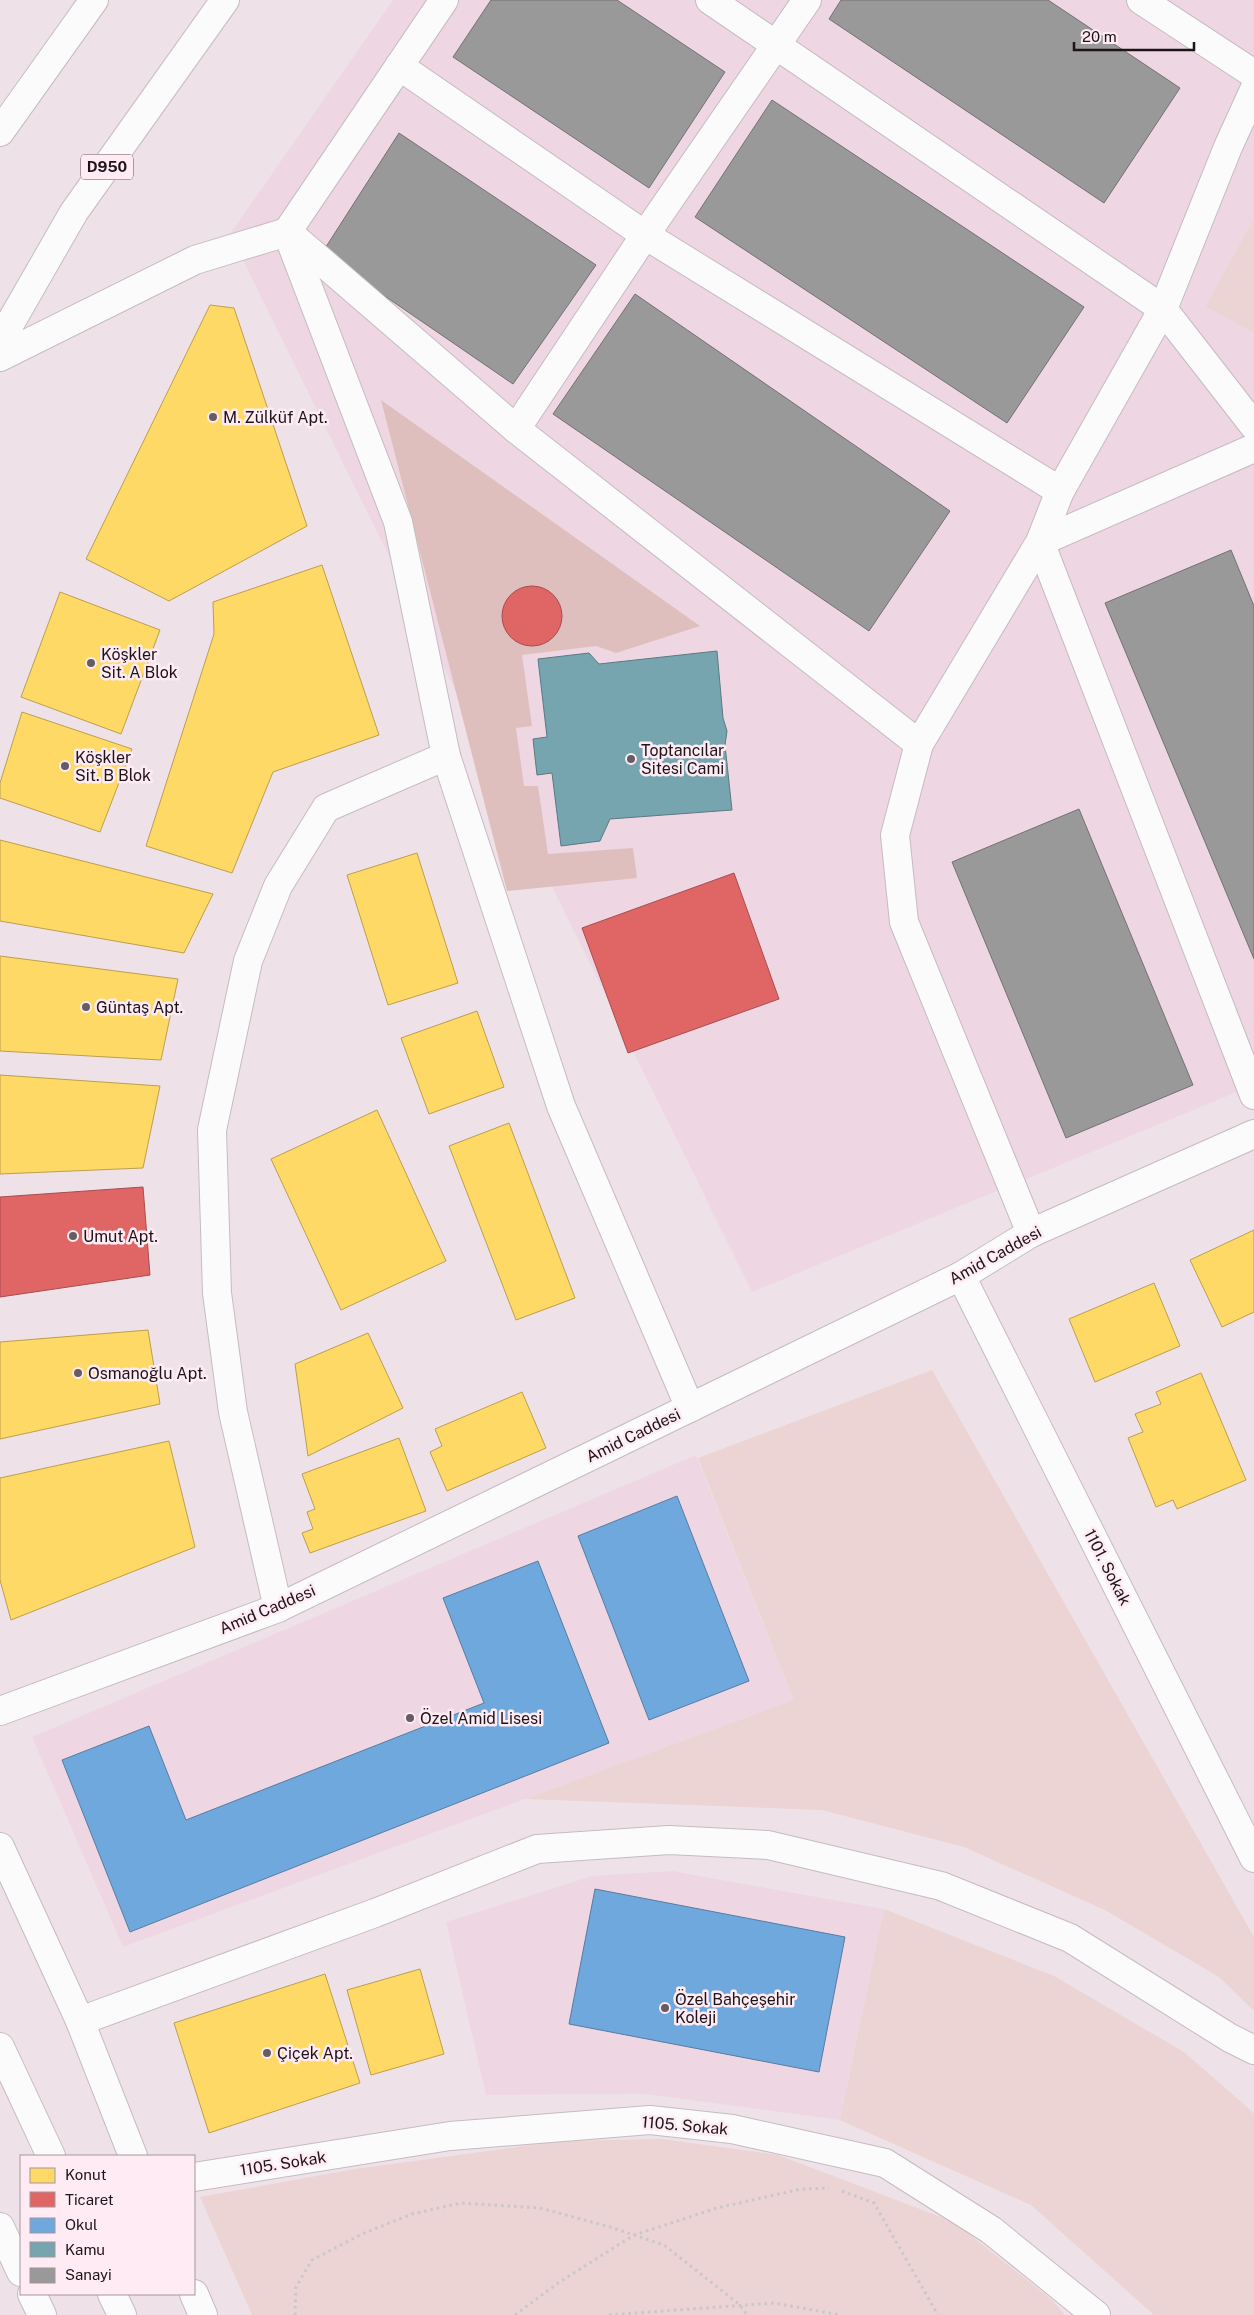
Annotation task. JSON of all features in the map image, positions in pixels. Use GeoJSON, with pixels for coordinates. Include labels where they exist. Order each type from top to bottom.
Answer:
{"type":"FeatureCollection","features":[{"type":"Feature","properties":{"kind":"main road"},"geometry":{"type":"LineString","coordinates":[[0,132],[94,0]]}},
{"type":"Feature","properties":{"kind":"main road","name":"D950"},"geometry":{"type":"LineString","coordinates":[[0,341],[74,212],[225,0]]}},
{"type":"Feature","properties":{"kind":"main road"},"geometry":{"type":"LineString","coordinates":[[0,357],[195,260],[287,232],[444,0]]}},
{"type":"Feature","properties":{"kind":"main road"},"geometry":{"type":"LineString","coordinates":[[710,0],[1163,309],[1254,426]]}},
{"type":"Feature","properties":{"kind":"main road"},"geometry":{"type":"LineString","coordinates":[[516,429],[645,235],[807,0]]}},
{"type":"Feature","properties":{"kind":"main road"},"geometry":{"type":"LineString","coordinates":[[1141,0],[1254,74]]}},
{"type":"Feature","properties":{"kind":"main road"},"geometry":{"type":"LineString","coordinates":[[399,66],[645,235],[1060,491]]}},
{"type":"Feature","properties":{"kind":"main road"},"geometry":{"type":"LineString","coordinates":[[1031,1234],[904,922],[895,835],[919,744],[1040,542],[1060,491],[1163,309],[1228,147],[1254,90]]}},
{"type":"Feature","properties":{"kind":"main road"},"geometry":{"type":"LineString","coordinates":[[287,232],[516,429],[919,744]]}},
{"type":"Feature","properties":{"kind":"main road"},"geometry":{"type":"LineString","coordinates":[[287,232],[398,522],[446,756],[561,1106],[690,1408]]}},
{"type":"Feature","properties":{"kind":"main road"},"geometry":{"type":"LineString","coordinates":[[1040,542],[1254,448]]}},
{"type":"Feature","properties":{"kind":"main road"},"geometry":{"type":"LineString","coordinates":[[1040,542],[1254,1095]]}},
{"type":"Feature","properties":{"kind":"main road"},"geometry":{"type":"LineString","coordinates":[[278,1608],[230,1394],[217,1293],[212,1130],[248,961],[278,886],[326,808],[446,756]]}},
{"type":"Feature","properties":{"kind":"main road","name":"Amid Caddesi"},"geometry":{"type":"LineString","coordinates":[[0,1711],[278,1608],[961,1276],[1031,1234],[1254,1134]]}},
{"type":"Feature","properties":{"kind":"main road","name":"1101. Sokak"},"geometry":{"type":"LineString","coordinates":[[961,1276],[1254,1858]]}},
{"type":"Feature","properties":{"kind":"main road"},"geometry":{"type":"LineString","coordinates":[[80,2021],[375,1913],[537,1849],[669,1840],[768,1845],[941,1886],[1070,1938],[1230,2038],[1254,2050]]}},
{"type":"Feature","properties":{"kind":"main road"},"geometry":{"type":"LineString","coordinates":[[0,1847],[80,2021],[133,2155]]}},
{"type":"Feature","properties":{"kind":"main road"},"geometry":{"type":"LineString","coordinates":[[0,2047],[51,2155]]}},
{"type":"Feature","properties":{"kind":"main road","name":"1105. Sokak"},"geometry":{"type":"LineString","coordinates":[[195,2177],[450,2136],[650,2120],[732,2129],[885,2164],[991,2230],[1096,2315]]}},
{"type":"Feature","properties":{"kind":"main road"},"geometry":{"type":"LineString","coordinates":[[0,2227],[20,2270]]}},
{"type":"Feature","properties":{"kind":"main road"},"geometry":{"type":"LineString","coordinates":[[32,2295],[42,2315]]}},
{"type":"Feature","properties":{"kind":"main road"},"geometry":{"type":"LineString","coordinates":[[112,2295],[122,2315]]}},
{"type":"Feature","properties":{"kind":"main road"},"geometry":{"type":"LineString","coordinates":[[194,2295],[203,2315]]}},
{"type":"Feature","properties":{"kind":"path"},"geometry":{"type":"LineString","coordinates":[[515,2315],[558,2283],[634,2235],[717,2208],[801,2189],[832,2188]]}},
{"type":"Feature","properties":{"kind":"path"},"geometry":{"type":"LineString","coordinates":[[841,2191],[874,2203],[938,2315]]}},
{"type":"Feature","properties":{"kind":"path"},"geometry":{"type":"LineString","coordinates":[[295,2315],[296,2287],[312,2260],[362,2234],[412,2214],[461,2203],[540,2208],[664,2245],[740,2305],[747,2315]]}},
{"type":"Feature","properties":{"kind":"path"},"geometry":{"type":"LineString","coordinates":[[609,2315],[774,2303],[840,2315]]}},
{"type":"Feature","properties":{"kind":"shaded area"},"geometry":{"type":"Polygon","coordinates":[[[393,0],[1254,0],[1254,1085],[752,1292],[230,234],[393,0]]]}},
{"type":"Feature","properties":{"kind":"shaded area"},"geometry":{"type":"Polygon","coordinates":[[[1254,219],[1254,333],[1206,306],[1254,219]]]}},
{"type":"Feature","properties":{"kind":"shaded area"},"geometry":{"type":"Polygon","coordinates":[[[381,400],[700,626],[616,653],[596,646],[522,655],[532,726],[516,728],[524,786],[538,786],[548,854],[633,848],[637,878],[507,891],[381,400]]]}},
{"type":"Feature","properties":{"kind":"shaded area"},"geometry":{"type":"Polygon","coordinates":[[[932,1370],[1254,1937],[1254,2011],[1219,1977],[1105,1910],[964,1847],[822,1810],[525,1799],[794,1700],[698,1458],[932,1370]]]}},
{"type":"Feature","properties":{"kind":"shaded area","name":"Özel Amid Lisesi"},"geometry":{"type":"Polygon","coordinates":[[[696,1455],[794,1700],[123,1947],[32,1737],[696,1455]]]}},
{"type":"Feature","properties":{"kind":"shaded area","name":"Özel Bahçeşehir Koleji"},"geometry":{"type":"Polygon","coordinates":[[[672,1871],[884,1909],[840,2120],[645,2094],[486,2095],[446,1922],[592,1876],[672,1871]]]}},
{"type":"Feature","properties":{"kind":"shaded area"},"geometry":{"type":"Polygon","coordinates":[[[884,1909],[1054,1976],[1184,2052],[1254,2113],[1254,2315],[1154,2315],[1031,2205],[840,2120],[884,1909]]]}},
{"type":"Feature","properties":{"kind":"shaded area"},"geometry":{"type":"Polygon","coordinates":[[[662,2139],[778,2155],[954,2222],[1052,2300],[1065,2315],[252,2315],[200,2197],[355,2169],[561,2141],[662,2139]]]}},
{"type":"Feature","properties":{"kind":"building: Konut","name":"M. Zülküf Apt."},"geometry":{"type":"Polygon","coordinates":[[[210,305],[234,308],[307,526],[169,601],[86,559],[210,305]]]}},
{"type":"Feature","properties":{"kind":"building: Konut"},"geometry":{"type":"Polygon","coordinates":[[[322,565],[379,735],[273,772],[232,873],[146,846],[214,634],[213,602],[322,565]]]}},
{"type":"Feature","properties":{"kind":"building: Konut","name":"Köşkler Sit. A Blok"},"geometry":{"type":"Polygon","coordinates":[[[60,592],[160,630],[121,734],[21,697],[60,592]]]}},
{"type":"Feature","properties":{"kind":"building: Konut","name":"Köşkler Sit. B Blok"},"geometry":{"type":"Polygon","coordinates":[[[22,712],[132,749],[100,832],[0,798],[0,783],[22,712]]]}},
{"type":"Feature","properties":{"kind":"building: Konut"},"geometry":{"type":"Polygon","coordinates":[[[0,840],[213,894],[184,953],[0,921],[0,840]]]}},
{"type":"Feature","properties":{"kind":"building: Konut"},"geometry":{"type":"Polygon","coordinates":[[[417,853],[458,983],[388,1005],[347,875],[417,853]]]}},
{"type":"Feature","properties":{"kind":"building: Konut","name":"Güntaş Apt."},"geometry":{"type":"Polygon","coordinates":[[[0,956],[178,979],[161,1060],[0,1051],[0,956]]]}},
{"type":"Feature","properties":{"kind":"building: Konut"},"geometry":{"type":"Polygon","coordinates":[[[477,1011],[504,1087],[429,1114],[401,1038],[477,1011]]]}},
{"type":"Feature","properties":{"kind":"building: Konut"},"geometry":{"type":"Polygon","coordinates":[[[0,1075],[160,1086],[143,1168],[0,1174],[0,1075]]]}},
{"type":"Feature","properties":{"kind":"building: Konut"},"geometry":{"type":"Polygon","coordinates":[[[377,1110],[446,1261],[341,1310],[271,1159],[377,1110]]]}},
{"type":"Feature","properties":{"kind":"building: Konut"},"geometry":{"type":"Polygon","coordinates":[[[509,1123],[575,1298],[516,1320],[449,1146],[509,1123]]]}},
{"type":"Feature","properties":{"kind":"building: Konut"},"geometry":{"type":"Polygon","coordinates":[[[1254,1230],[1254,1312],[1222,1327],[1190,1260],[1254,1230]]]}},
{"type":"Feature","properties":{"kind":"building: Konut"},"geometry":{"type":"Polygon","coordinates":[[[1154,1283],[1180,1346],[1095,1382],[1069,1319],[1154,1283]]]}},
{"type":"Feature","properties":{"kind":"building: Konut","name":"Osmanoğlu Apt."},"geometry":{"type":"Polygon","coordinates":[[[148,1330],[160,1404],[0,1439],[0,1342],[148,1330]]]}},
{"type":"Feature","properties":{"kind":"building: Konut"},"geometry":{"type":"Polygon","coordinates":[[[368,1333],[403,1408],[308,1456],[295,1364],[368,1333]]]}},
{"type":"Feature","properties":{"kind":"building: Konut"},"geometry":{"type":"Polygon","coordinates":[[[1201,1373],[1246,1480],[1177,1509],[1173,1500],[1156,1507],[1128,1438],[1143,1432],[1135,1414],[1161,1404],[1156,1392],[1201,1373]]]}},
{"type":"Feature","properties":{"kind":"building: Konut"},"geometry":{"type":"Polygon","coordinates":[[[522,1392],[546,1448],[447,1491],[430,1452],[442,1446],[435,1429],[522,1392]]]}},
{"type":"Feature","properties":{"kind":"building: Konut"},"geometry":{"type":"Polygon","coordinates":[[[399,1438],[426,1511],[310,1553],[302,1533],[313,1529],[307,1512],[315,1509],[302,1474],[399,1438]]]}},
{"type":"Feature","properties":{"kind":"building: Konut"},"geometry":{"type":"Polygon","coordinates":[[[169,1441],[195,1547],[11,1620],[0,1580],[0,1478],[169,1441]]]}},
{"type":"Feature","properties":{"kind":"building: Konut"},"geometry":{"type":"Polygon","coordinates":[[[420,1969],[444,2054],[371,2075],[347,1990],[420,1969]]]}},
{"type":"Feature","properties":{"kind":"building: Konut","name":"Çiçek Apt."},"geometry":{"type":"Polygon","coordinates":[[[325,1974],[360,2083],[209,2133],[174,2023],[325,1974]]]}},
{"type":"Feature","properties":{"kind":"building: Ticaret"},"geometry":{"type":"Polygon","coordinates":[[[532,586],[549,591],[557,599],[562,616],[557,633],[549,641],[532,646],[515,641],[507,633],[502,616],[507,599],[515,591],[532,586]]]}},
{"type":"Feature","properties":{"kind":"building: Ticaret"},"geometry":{"type":"Polygon","coordinates":[[[734,873],[779,999],[628,1053],[582,928],[734,873]]]}},
{"type":"Feature","properties":{"kind":"building: Ticaret","name":"Umut Apt."},"geometry":{"type":"Polygon","coordinates":[[[143,1187],[150,1275],[0,1297],[0,1197],[143,1187]]]}},
{"type":"Feature","properties":{"kind":"building: Okul"},"geometry":{"type":"Polygon","coordinates":[[[677,1496],[749,1681],[649,1720],[578,1536],[677,1496]]]}},
{"type":"Feature","properties":{"kind":"building: Okul"},"geometry":{"type":"Polygon","coordinates":[[[538,1561],[609,1743],[130,1932],[62,1760],[149,1726],[186,1820],[484,1703],[443,1598],[538,1561]]]}},
{"type":"Feature","properties":{"kind":"building: Okul"},"geometry":{"type":"Polygon","coordinates":[[[595,1889],[845,1937],[819,2072],[569,2024],[595,1889]]]}},
{"type":"Feature","properties":{"kind":"building: Kamu","name":"Toptancılar Sitesi Cami"},"geometry":{"type":"Polygon","coordinates":[[[717,651],[723,718],[727,731],[725,745],[732,810],[610,819],[600,841],[561,846],[552,773],[537,775],[533,739],[547,737],[538,659],[589,653],[599,664],[717,651]]]}},
{"type":"Feature","properties":{"kind":"building: Sanayi"},"geometry":{"type":"Polygon","coordinates":[[[491,0],[617,0],[725,72],[649,188],[453,57],[491,0]]]}},
{"type":"Feature","properties":{"kind":"building: Sanayi"},"geometry":{"type":"Polygon","coordinates":[[[841,0],[1048,0],[1180,88],[1104,203],[829,19],[841,0]]]}},
{"type":"Feature","properties":{"kind":"building: Sanayi"},"geometry":{"type":"Polygon","coordinates":[[[772,100],[1084,307],[1007,423],[695,217],[772,100]]]}},
{"type":"Feature","properties":{"kind":"building: Sanayi"},"geometry":{"type":"Polygon","coordinates":[[[399,133],[596,265],[513,384],[322,253],[399,133]]]}},
{"type":"Feature","properties":{"kind":"building: Sanayi"},"geometry":{"type":"Polygon","coordinates":[[[635,294],[950,511],[869,631],[553,414],[635,294]]]}},
{"type":"Feature","properties":{"kind":"building: Sanayi"},"geometry":{"type":"Polygon","coordinates":[[[1231,550],[1254,606],[1254,959],[1105,603],[1231,550]]]}},
{"type":"Feature","properties":{"kind":"building: Sanayi"},"geometry":{"type":"Polygon","coordinates":[[[1079,809],[1193,1085],[1066,1138],[952,862],[1079,809]]]}},
{"type":"Feature","properties":{"kind":"place","name":"M. Zülküf Apt."},"geometry":{"type":"Point","coordinates":[213,417]}},
{"type":"Feature","properties":{"kind":"place","name":"Köşkler Sit. A Blok"},"geometry":{"type":"Point","coordinates":[91,663]}},
{"type":"Feature","properties":{"kind":"place","name":"Toptancılar Sitesi Cami"},"geometry":{"type":"Point","coordinates":[631,759]}},
{"type":"Feature","properties":{"kind":"place","name":"Köşkler Sit. B Blok"},"geometry":{"type":"Point","coordinates":[65,766]}},
{"type":"Feature","properties":{"kind":"place","name":"Güntaş Apt."},"geometry":{"type":"Point","coordinates":[86,1007]}},
{"type":"Feature","properties":{"kind":"place","name":"Umut Apt."},"geometry":{"type":"Point","coordinates":[73,1236]}},
{"type":"Feature","properties":{"kind":"place","name":"Osmanoğlu Apt."},"geometry":{"type":"Point","coordinates":[78,1373]}},
{"type":"Feature","properties":{"kind":"place","name":"Özel Amid Lisesi"},"geometry":{"type":"Point","coordinates":[410,1718]}},
{"type":"Feature","properties":{"kind":"place","name":"Özel Bahçeşehir Koleji"},"geometry":{"type":"Point","coordinates":[665,2008]}},
{"type":"Feature","properties":{"kind":"place","name":"Çiçek Apt."},"geometry":{"type":"Point","coordinates":[267,2053]}}]}
